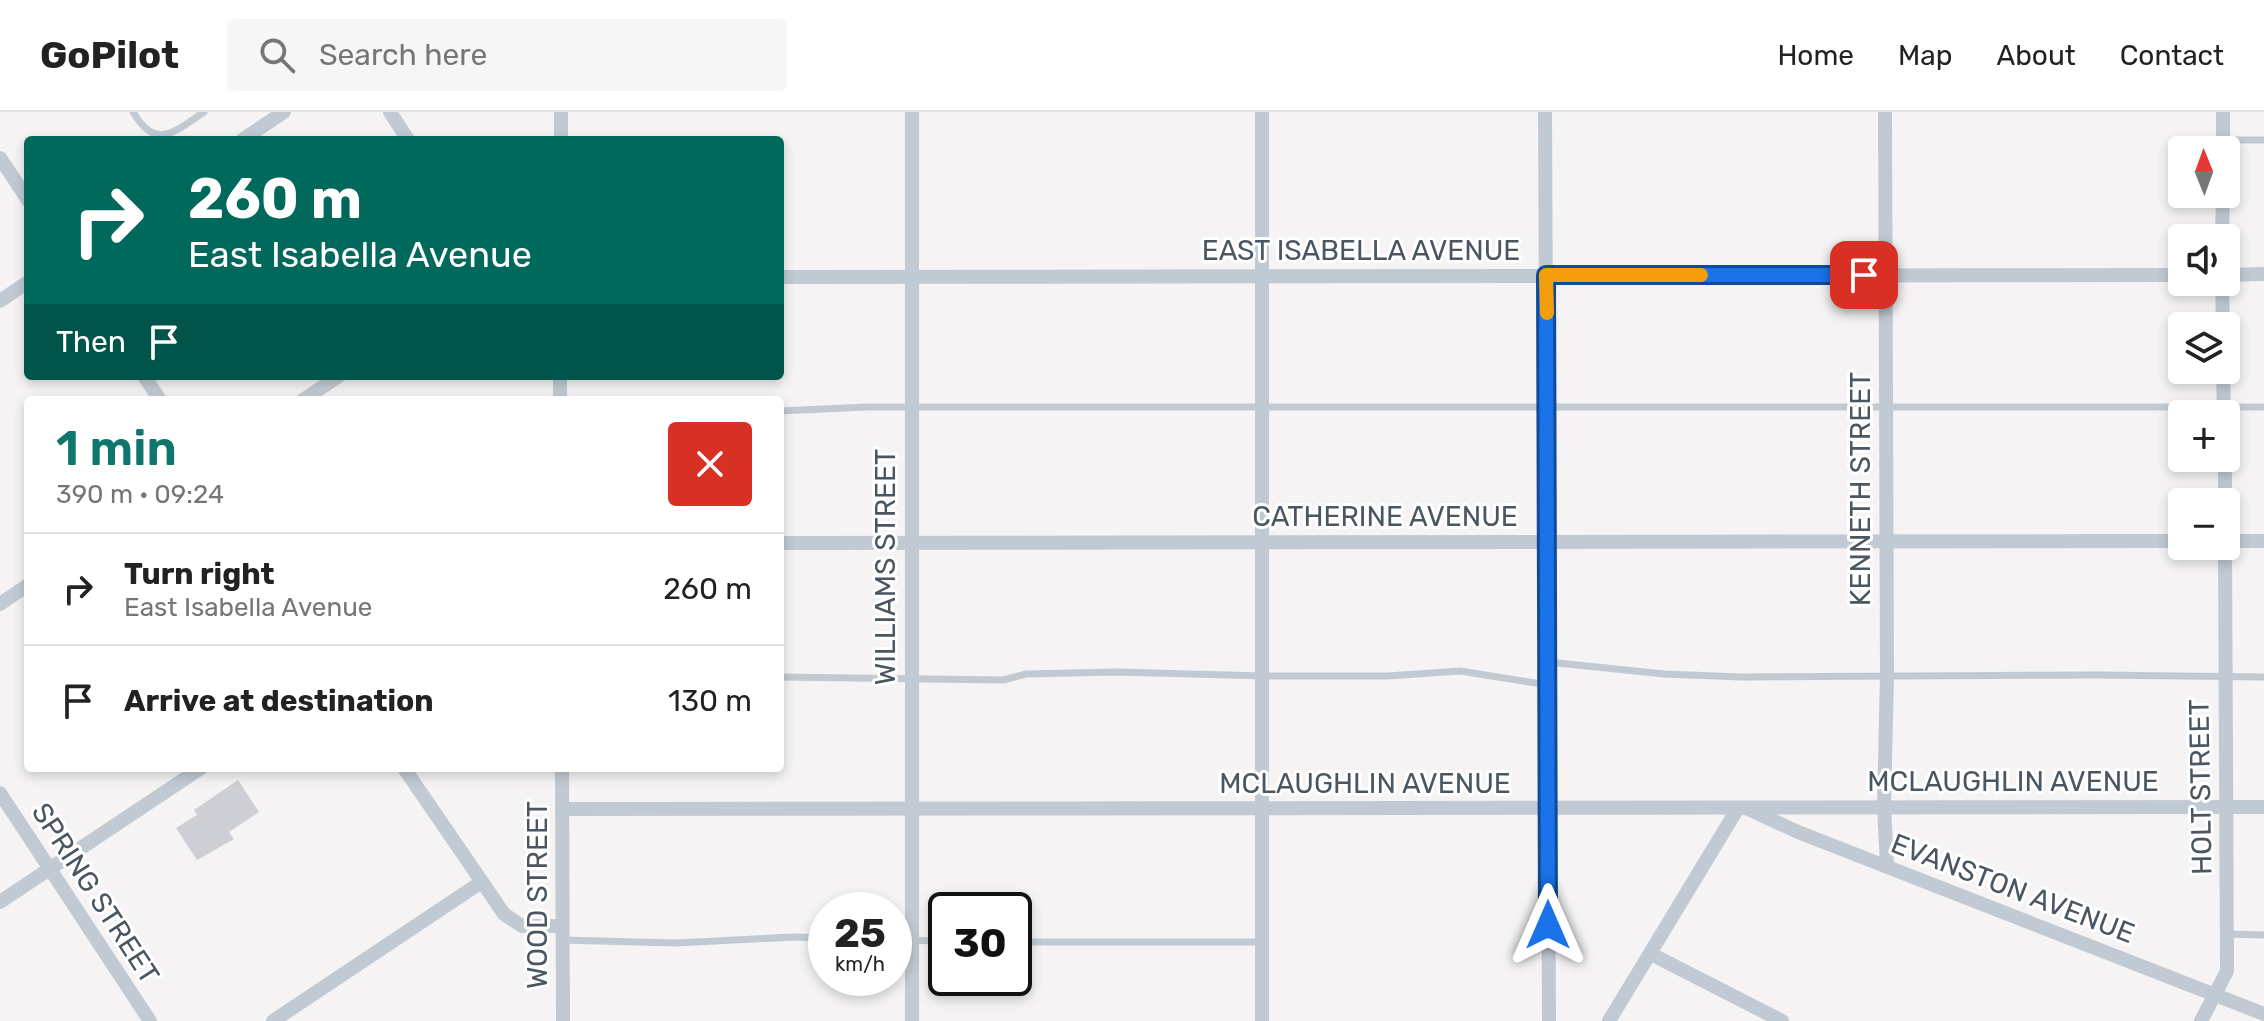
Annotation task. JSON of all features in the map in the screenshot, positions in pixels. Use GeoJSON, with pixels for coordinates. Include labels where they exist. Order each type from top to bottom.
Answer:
{"type":"FeatureCollection","features":[{"type":"Feature","properties":{"kind":"street"},"geometry":{"type":"LineString","coordinates":[[248,136],[284,112]]}},
{"type":"Feature","properties":{"kind":"street"},"geometry":{"type":"LineString","coordinates":[[390,112],[405,136]]}},
{"type":"Feature","properties":{"kind":"street"},"geometry":{"type":"LineString","coordinates":[[561,112],[561,136]]}},
{"type":"Feature","properties":{"kind":"street","name":"WILLIAMS STREET"},"geometry":{"type":"LineString","coordinates":[[912,112],[912,892]]}},
{"type":"Feature","properties":{"kind":"street"},"geometry":{"type":"LineString","coordinates":[[1262,112],[1262,1021]]}},
{"type":"Feature","properties":{"kind":"street"},"geometry":{"type":"LineString","coordinates":[[1545,112],[1549,1021]]}},
{"type":"Feature","properties":{"kind":"street","name":"KENNETH STREET"},"geometry":{"type":"LineString","coordinates":[[1885,112],[1887,675],[1884,807],[1887,865]]}},
{"type":"Feature","properties":{"kind":"street"},"geometry":{"type":"LineString","coordinates":[[2223,112],[2223,136]]}},
{"type":"Feature","properties":{"kind":"street"},"geometry":{"type":"LineString","coordinates":[[0,158],[24,194]]}},
{"type":"Feature","properties":{"kind":"street"},"geometry":{"type":"LineString","coordinates":[[2240,275],[2264,274]]}},
{"type":"Feature","properties":{"kind":"street","name":"EAST ISABELLA AVENUE"},"geometry":{"type":"LineString","coordinates":[[784,277],[2168,275]]}},
{"type":"Feature","properties":{"kind":"street"},"geometry":{"type":"LineString","coordinates":[[0,301],[24,285]]}},
{"type":"Feature","properties":{"kind":"street"},"geometry":{"type":"LineString","coordinates":[[309,396],[333,380]]}},
{"type":"Feature","properties":{"kind":"street","name":"CATHERINE AVENUE"},"geometry":{"type":"LineString","coordinates":[[784,543],[2168,541]]}},
{"type":"Feature","properties":{"kind":"street"},"geometry":{"type":"LineString","coordinates":[[2240,543],[2264,541]]}},
{"type":"Feature","properties":{"kind":"street","name":"HOLT STREET"},"geometry":{"type":"LineString","coordinates":[[2201,1021],[2227,971],[2226,560]]}},
{"type":"Feature","properties":{"kind":"street"},"geometry":{"type":"LineString","coordinates":[[0,604],[24,588]]}},
{"type":"Feature","properties":{"kind":"street"},"geometry":{"type":"LineString","coordinates":[[0,902],[195,772]]}},
{"type":"Feature","properties":{"kind":"street"},"geometry":{"type":"LineString","coordinates":[[407,772],[504,914],[522,926],[562,933]]}},
{"type":"Feature","properties":{"kind":"street","name":"WOOD STREET"},"geometry":{"type":"LineString","coordinates":[[562,772],[563,1021]]}},
{"type":"Feature","properties":{"kind":"street","name":"SPRING STREET"},"geometry":{"type":"LineString","coordinates":[[0,793],[150,1021]]}},
{"type":"Feature","properties":{"kind":"street","name":"MCLAUGHLIN AVENUE"},"geometry":{"type":"LineString","coordinates":[[562,809],[912,811],[2264,807]]}},
{"type":"Feature","properties":{"kind":"street"},"geometry":{"type":"LineString","coordinates":[[1609,1021],[1741,808]]}},
{"type":"Feature","properties":{"kind":"street","name":"EVANSTON AVENUE"},"geometry":{"type":"LineString","coordinates":[[1741,808],[2264,1014]]}},
{"type":"Feature","properties":{"kind":"street"},"geometry":{"type":"LineString","coordinates":[[273,1021],[480,883]]}},
{"type":"Feature","properties":{"kind":"street"},"geometry":{"type":"LineString","coordinates":[[1651,954],[1782,1021]]}},
{"type":"Feature","properties":{"kind":"street","name":"WILLIAMS STREET"},"geometry":{"type":"LineString","coordinates":[[912,996],[912,1021]]}},
{"type":"Feature","properties":{"kind":"lane"},"geometry":{"type":"LineString","coordinates":[[133,112],[140,125],[151,134],[160,136],[173,132],[204,112]]}},
{"type":"Feature","properties":{"kind":"lane"},"geometry":{"type":"LineString","coordinates":[[2240,143],[2264,140]]}},
{"type":"Feature","properties":{"kind":"lane"},"geometry":{"type":"LineString","coordinates":[[784,411],[911,408],[1886,407],[2168,410]]}},
{"type":"Feature","properties":{"kind":"lane"},"geometry":{"type":"LineString","coordinates":[[2240,409],[2264,407]]}},
{"type":"Feature","properties":{"kind":"lane"},"geometry":{"type":"LineString","coordinates":[[1548,662],[1664,674],[1741,677],[2264,677]]}},
{"type":"Feature","properties":{"kind":"lane"},"geometry":{"type":"LineString","coordinates":[[784,677],[1003,680],[1026,674],[1117,672],[1264,676],[1428,675],[1460,671],[1548,685]]}},
{"type":"Feature","properties":{"kind":"lane"},"geometry":{"type":"LineString","coordinates":[[562,933],[676,943],[808,937]]}},
{"type":"Feature","properties":{"kind":"lane"},"geometry":{"type":"LineString","coordinates":[[2227,934],[2264,935]]}},
{"type":"Feature","properties":{"kind":"lane"},"geometry":{"type":"LineString","coordinates":[[912,940],[928,940]]}},
{"type":"Feature","properties":{"kind":"lane"},"geometry":{"type":"LineString","coordinates":[[1032,942],[1262,942]]}},
{"type":"Feature","properties":{"kind":"building"},"geometry":{"type":"Polygon","coordinates":[[[238,780],[259,812],[229,832],[234,839],[197,860],[176,828],[197,815],[194,810],[238,780]]]}},
{"type":"Feature","properties":{"kind":"slow traffic"},"geometry":{"type":"LineString","coordinates":[[1547,313],[1546,275],[1701,275]]}},
{"type":"Feature","properties":{"kind":"route"},"geometry":{"type":"LineString","coordinates":[[1548,925],[1546,275],[1864,275]]}}]}
